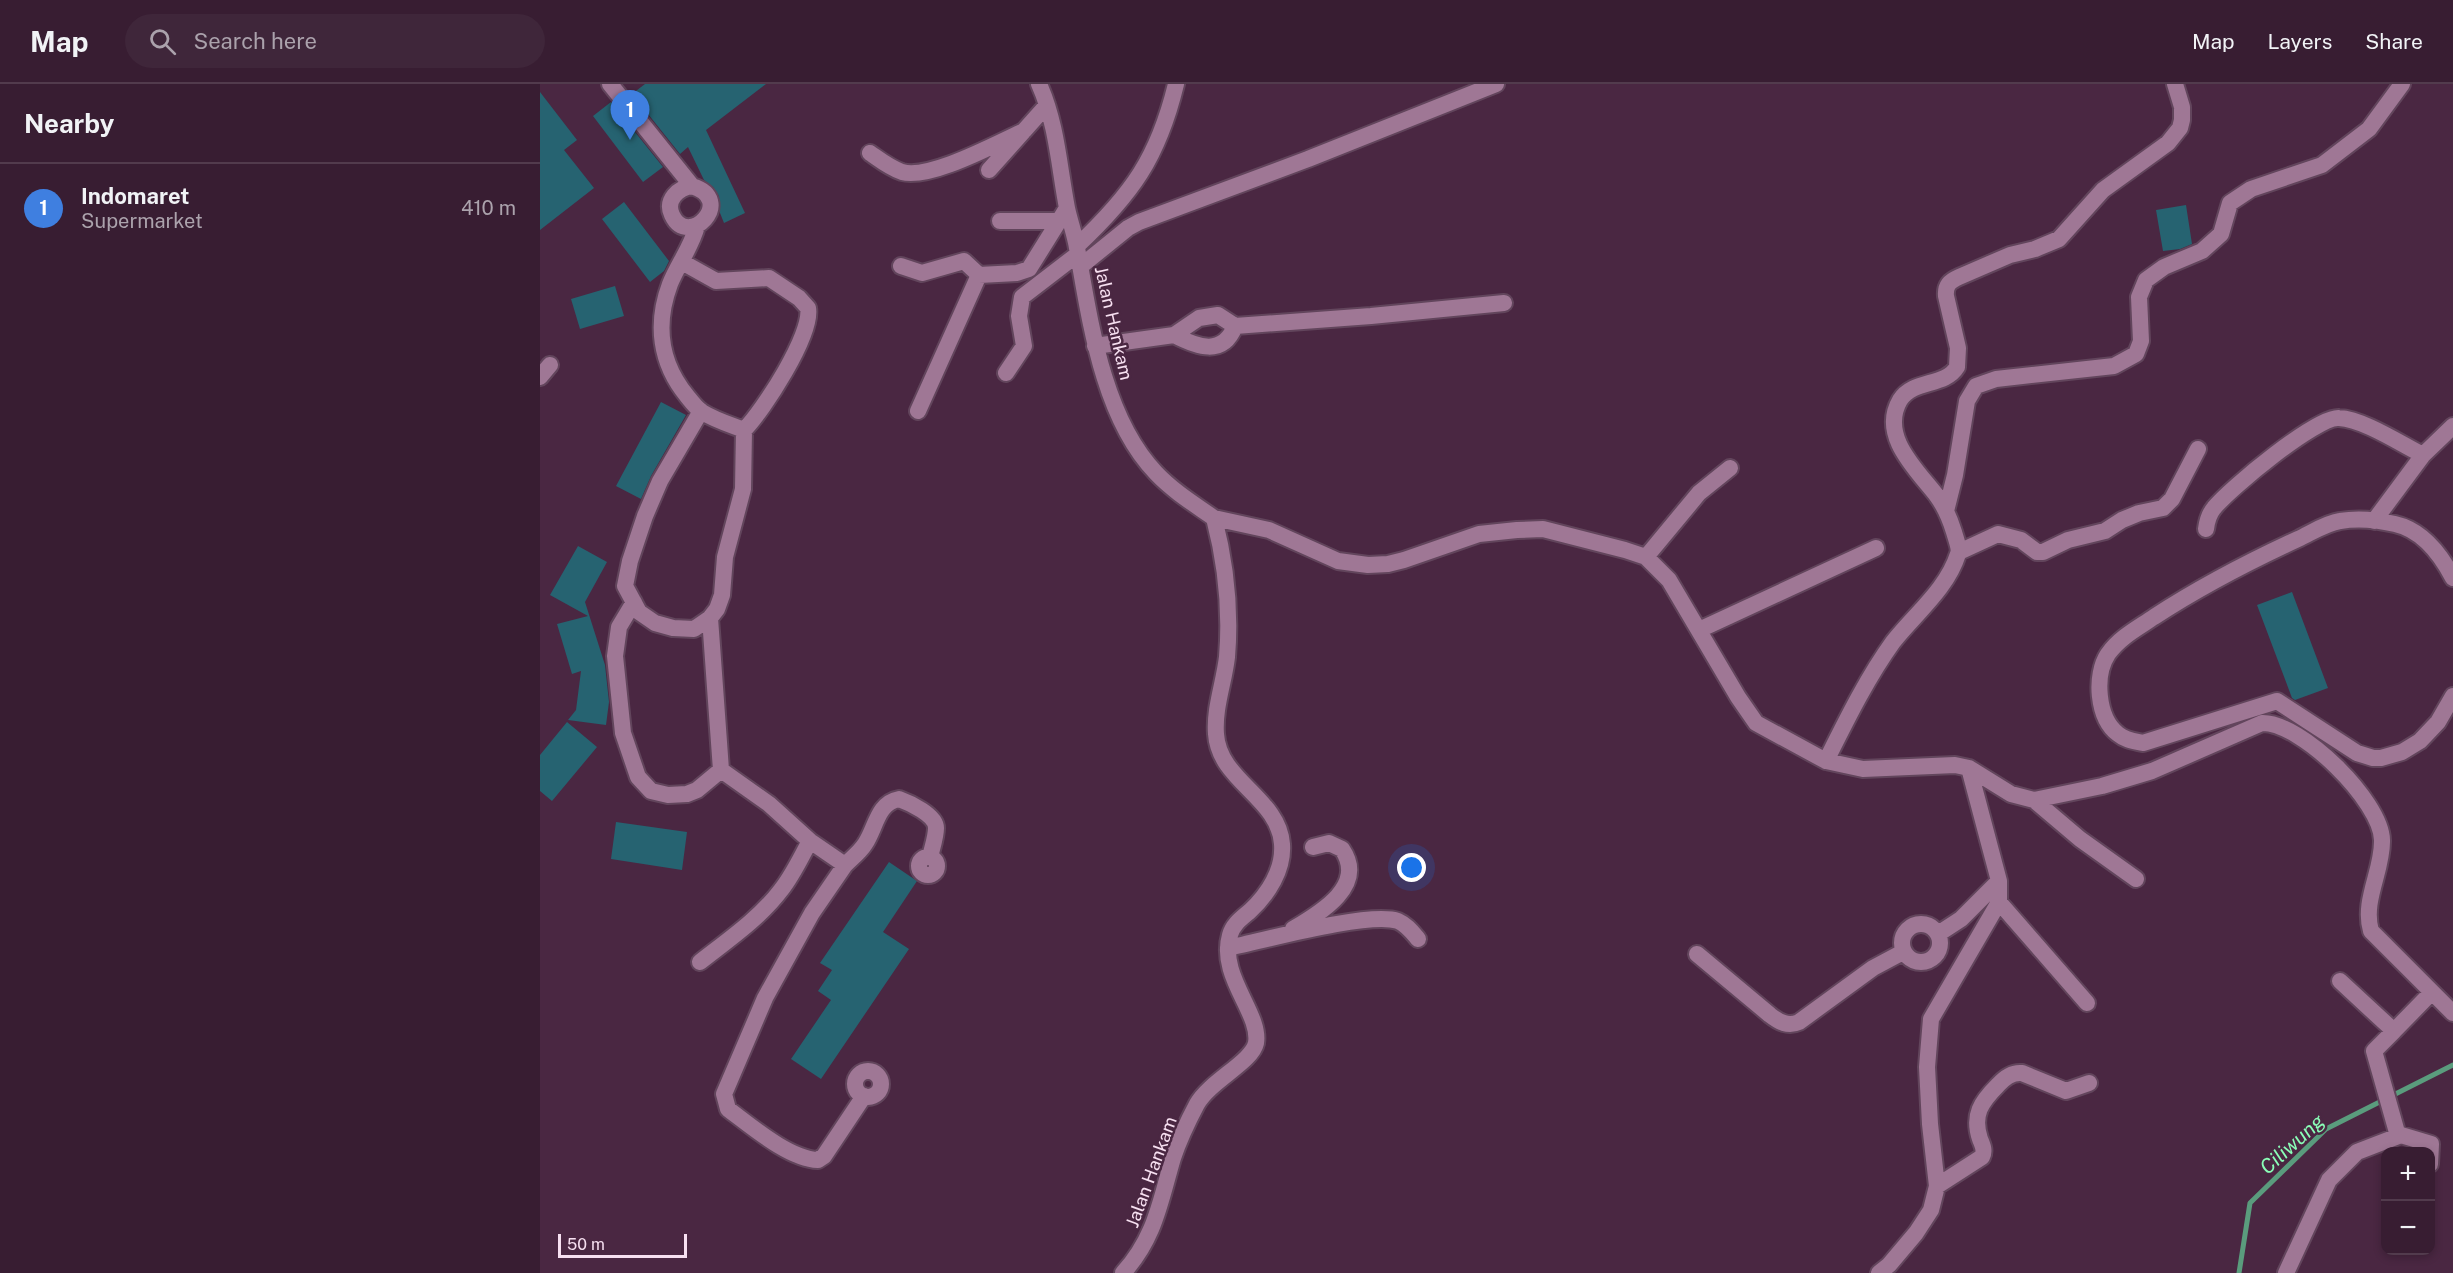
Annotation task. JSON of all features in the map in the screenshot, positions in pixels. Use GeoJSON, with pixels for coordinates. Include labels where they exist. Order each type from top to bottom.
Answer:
{"type":"FeatureCollection","features":[{"type":"Feature","properties":{"kind":"street"},"geometry":{"type":"LineString","coordinates":[[610,84],[692,186],[700,189],[710,200],[708,216],[697,226],[691,246],[671,282],[662,314],[661,335],[670,373],[701,411],[744,430]]}},
{"type":"Feature","properties":{"kind":"street","name":"Jalan Hankam"},"geometry":{"type":"LineString","coordinates":[[1040,84],[1059,151],[1063,214],[1078,255],[1095,346],[1116,406],[1144,458],[1156,473],[1214,518]]}},
{"type":"Feature","properties":{"kind":"street"},"geometry":{"type":"LineString","coordinates":[[1078,255],[1121,203],[1148,163],[1170,111],[1176,84]]}},
{"type":"Feature","properties":{"kind":"street"},"geometry":{"type":"LineString","coordinates":[[1006,373],[1024,346],[1019,316],[1022,297],[1078,255],[1139,222],[1308,159],[1496,84]]}},
{"type":"Feature","properties":{"kind":"street"},"geometry":{"type":"LineString","coordinates":[[1959,552],[1946,511],[1896,440],[1895,421],[1896,407],[1905,393],[1920,384],[1949,376],[1957,367],[1958,348],[1946,296],[1947,287],[1952,280],[2010,255],[2035,249],[2060,239],[2103,190],[2168,143],[2180,128],[2182,120],[2182,107],[2175,84]]}},
{"type":"Feature","properties":{"kind":"street"},"geometry":{"type":"LineString","coordinates":[[1946,511],[1959,455],[1967,401],[1976,386],[1996,379],[2114,366],[2136,354],[2141,341],[2139,297],[2146,280],[2164,267],[2202,251],[2221,234],[2230,203],[2251,189],[2322,165],[2369,129],[2402,84]]}},
{"type":"Feature","properties":{"kind":"street"},"geometry":{"type":"LineString","coordinates":[[989,170],[1047,105]]}},
{"type":"Feature","properties":{"kind":"street"},"geometry":{"type":"LineString","coordinates":[[870,153],[889,166],[915,174],[942,166],[1024,130]]}},
{"type":"Feature","properties":{"kind":"street"},"geometry":{"type":"LineString","coordinates":[[692,186],[676,192],[671,200],[670,209],[673,218],[679,224],[688,227],[697,226]]}},
{"type":"Feature","properties":{"kind":"street"},"geometry":{"type":"LineString","coordinates":[[1000,221],[1063,214]]}},
{"type":"Feature","properties":{"kind":"street"},"geometry":{"type":"LineString","coordinates":[[901,266],[922,273],[964,261],[979,275],[1017,273],[1029,269],[1063,214]]}},
{"type":"Feature","properties":{"kind":"street"},"geometry":{"type":"LineString","coordinates":[[682,262],[716,280],[769,278],[799,298],[808,308],[807,326],[795,352],[768,401],[744,430],[743,489],[725,557],[721,600],[710,618],[694,629],[664,627],[639,612],[625,586],[630,561],[660,481],[701,411]]}},
{"type":"Feature","properties":{"kind":"street"},"geometry":{"type":"LineString","coordinates":[[918,411],[979,275]]}},
{"type":"Feature","properties":{"kind":"street"},"geometry":{"type":"LineString","coordinates":[[1095,346],[1174,335],[1199,318],[1218,315],[1235,326],[1504,303]]}},
{"type":"Feature","properties":{"kind":"street"},"geometry":{"type":"LineString","coordinates":[[1174,335],[1196,346],[1218,345],[1231,336],[1235,326]]}},
{"type":"Feature","properties":{"kind":"street"},"geometry":{"type":"LineString","coordinates":[[2206,529],[2209,516],[2219,502],[2303,433],[2327,420],[2339,418],[2369,427],[2423,455]]}},
{"type":"Feature","properties":{"kind":"street"},"geometry":{"type":"LineString","coordinates":[[2374,520],[2423,455],[2453,426]]}},
{"type":"Feature","properties":{"kind":"street"},"geometry":{"type":"LineString","coordinates":[[1826,761],[1880,663],[1894,642],[1943,582],[1959,552],[1998,534],[2020,540],[2037,552],[2043,552],[2068,540],[2105,531],[2139,513],[2163,508],[2172,499],[2198,449]]}},
{"type":"Feature","properties":{"kind":"street"},"geometry":{"type":"LineString","coordinates":[[1646,557],[1700,493],[1730,468]]}},
{"type":"Feature","properties":{"kind":"street"},"geometry":{"type":"LineString","coordinates":[[1418,939],[1408,927],[1397,921],[1377,919],[1355,921],[1228,948],[1230,933],[1235,924],[1261,900],[1270,888],[1280,864],[1282,844],[1275,818],[1236,776],[1220,750],[1216,736],[1216,722],[1227,659],[1229,617],[1227,580],[1214,518],[1269,530],[1338,561],[1368,565],[1404,560],[1479,534],[1543,529],[1646,557],[1669,580],[1738,697],[1756,723],[1826,761],[1863,769],[1955,765],[1969,768],[2005,791],[2034,800],[2080,839],[2136,879]]}},
{"type":"Feature","properties":{"kind":"street"},"geometry":{"type":"LineString","coordinates":[[2453,578],[2430,546],[2415,533],[2395,524],[2374,520],[2339,521],[2262,555],[2192,593],[2125,636],[2114,647],[2101,669],[2102,708],[2109,724],[2119,735],[2143,744],[2277,701],[2357,753],[2381,758],[2402,752],[2420,741],[2438,722],[2453,696]]}},
{"type":"Feature","properties":{"kind":"street"},"geometry":{"type":"LineString","coordinates":[[1699,630],[1876,548]]}},
{"type":"Feature","properties":{"kind":"street"},"geometry":{"type":"LineString","coordinates":[[634,602],[619,627],[615,656],[623,733],[638,777],[651,791],[668,795],[687,794],[697,790],[721,770]]}},
{"type":"Feature","properties":{"kind":"street"},"geometry":{"type":"LineString","coordinates":[[710,618],[721,770]]}},
{"type":"Feature","properties":{"kind":"street"},"geometry":{"type":"LineString","coordinates":[[2034,800],[2102,786],[2152,771],[2262,723],[2278,724],[2311,744],[2340,771],[2364,800],[2379,824],[2382,843],[2368,914],[2371,931],[2453,1013]]}},
{"type":"Feature","properties":{"kind":"street"},"geometry":{"type":"LineString","coordinates":[[2143,744],[2152,771]]}},
{"type":"Feature","properties":{"kind":"street"},"geometry":{"type":"LineString","coordinates":[[1879,1273],[1889,1265],[1925,1221],[1937,1186],[1927,1067],[1931,1019],[1999,902],[1999,881],[1969,768]]}},
{"type":"Feature","properties":{"kind":"street"},"geometry":{"type":"LineString","coordinates":[[721,770],[769,804],[810,841],[845,865]]}},
{"type":"Feature","properties":{"kind":"street"},"geometry":{"type":"LineString","coordinates":[[864,1096],[824,1156],[818,1160],[811,1160],[773,1143],[728,1109],[724,1097],[765,998],[812,913],[845,865],[866,842],[882,809],[890,802],[899,799],[931,817],[936,828],[930,857]]}},
{"type":"Feature","properties":{"kind":"street"},"geometry":{"type":"LineString","coordinates":[[700,962],[746,926],[773,900],[786,883],[810,841]]}},
{"type":"Feature","properties":{"kind":"street"},"geometry":{"type":"LineString","coordinates":[[1278,938],[1325,909],[1347,882],[1350,866],[1342,849],[1329,843],[1313,847]]}},
{"type":"Feature","properties":{"kind":"street"},"geometry":{"type":"LineString","coordinates":[[1938,934],[1960,919],[1999,881]]}},
{"type":"Feature","properties":{"kind":"street"},"geometry":{"type":"LineString","coordinates":[[1999,902],[2088,1003]]}},
{"type":"Feature","properties":{"kind":"street"},"geometry":{"type":"LineString","coordinates":[[1915,924],[1928,925],[1938,934],[1940,947],[1933,959],[1920,963],[1913,961],[1904,952],[1901,946],[1904,933],[1915,924]]}},
{"type":"Feature","properties":{"kind":"street","name":"Jalan Hankam"},"geometry":{"type":"LineString","coordinates":[[1123,1273],[1141,1252],[1148,1239],[1159,1211],[1174,1155],[1198,1102],[1211,1085],[1248,1056],[1256,1044],[1256,1031],[1237,988],[1228,948]]}},
{"type":"Feature","properties":{"kind":"street"},"geometry":{"type":"LineString","coordinates":[[1697,954],[1770,1016],[1780,1023],[1791,1024],[1799,1022],[1873,968],[1904,952]]}},
{"type":"Feature","properties":{"kind":"street"},"geometry":{"type":"LineString","coordinates":[[2340,981],[2394,1031]]}},
{"type":"Feature","properties":{"kind":"street"},"geometry":{"type":"LineString","coordinates":[[2398,1136],[2374,1051],[2432,992]]}},
{"type":"Feature","properties":{"kind":"street"},"geometry":{"type":"LineString","coordinates":[[1937,1186],[1982,1158],[1984,1150],[1977,1129],[1977,1113],[1984,1099],[2012,1073],[2022,1073],[2066,1091],[2089,1083]]}},
{"type":"Feature","properties":{"kind":"street"},"geometry":{"type":"LineString","coordinates":[[2286,1273],[2329,1180],[2357,1152],[2401,1135],[2431,1144],[2431,1147]]}},
{"type":"Feature","properties":{"kind":"building"},"geometry":{"type":"Polygon","coordinates":[[[645,84],[766,84],[706,130],[745,213],[724,223],[720,213],[719,196],[704,180],[688,147],[680,154],[632,94],[645,84]]]}},
{"type":"Feature","properties":{"kind":"building"},"geometry":{"type":"Polygon","coordinates":[[[540,92],[577,140],[564,150],[594,188],[540,230],[540,92]]]}},
{"type":"Feature","properties":{"kind":"building"},"geometry":{"type":"Polygon","coordinates":[[[611,102],[663,167],[643,182],[593,116],[611,102]]]}},
{"type":"Feature","properties":{"kind":"building"},"geometry":{"type":"Polygon","coordinates":[[[624,202],[669,261],[664,271],[650,282],[602,219],[624,202]]]}},
{"type":"Feature","properties":{"kind":"building"},"geometry":{"type":"Polygon","coordinates":[[[2186,205],[2192,244],[2180,249],[2163,251],[2156,210],[2186,205]]]}},
{"type":"Feature","properties":{"kind":"building"},"geometry":{"type":"Polygon","coordinates":[[[615,286],[624,316],[580,329],[571,299],[615,286]]]}},
{"type":"Feature","properties":{"kind":"building"},"geometry":{"type":"Polygon","coordinates":[[[661,402],[686,415],[651,476],[641,499],[616,486],[661,402]]]}},
{"type":"Feature","properties":{"kind":"building"},"geometry":{"type":"Polygon","coordinates":[[[578,546],[607,562],[585,602],[605,665],[609,702],[606,725],[568,720],[576,710],[581,671],[572,674],[557,624],[588,616],[550,595],[578,546]]]}},
{"type":"Feature","properties":{"kind":"building"},"geometry":{"type":"Polygon","coordinates":[[[2292,592],[2328,688],[2295,700],[2292,698],[2257,605],[2292,592]]]}},
{"type":"Feature","properties":{"kind":"building"},"geometry":{"type":"Polygon","coordinates":[[[567,722],[597,747],[552,801],[540,791],[540,755],[567,722]]]}},
{"type":"Feature","properties":{"kind":"building"},"geometry":{"type":"Polygon","coordinates":[[[616,822],[687,832],[682,870],[611,859],[616,822]]]}},
{"type":"Feature","properties":{"kind":"building"},"geometry":{"type":"Polygon","coordinates":[[[889,862],[917,881],[883,932],[909,949],[821,1079],[791,1059],[831,1000],[818,991],[832,970],[820,963],[889,862]]]}},
{"type":"Feature","properties":{"kind":"waterway","name":"Ciliwung"},"geometry":{"type":"LineString","coordinates":[[2239,1273],[2250,1203],[2326,1129],[2453,1065]]}},
{"type":"Feature","properties":{"kind":"place","name":"Indomaret"},"geometry":{"type":"Point","coordinates":[630,140]}}]}
